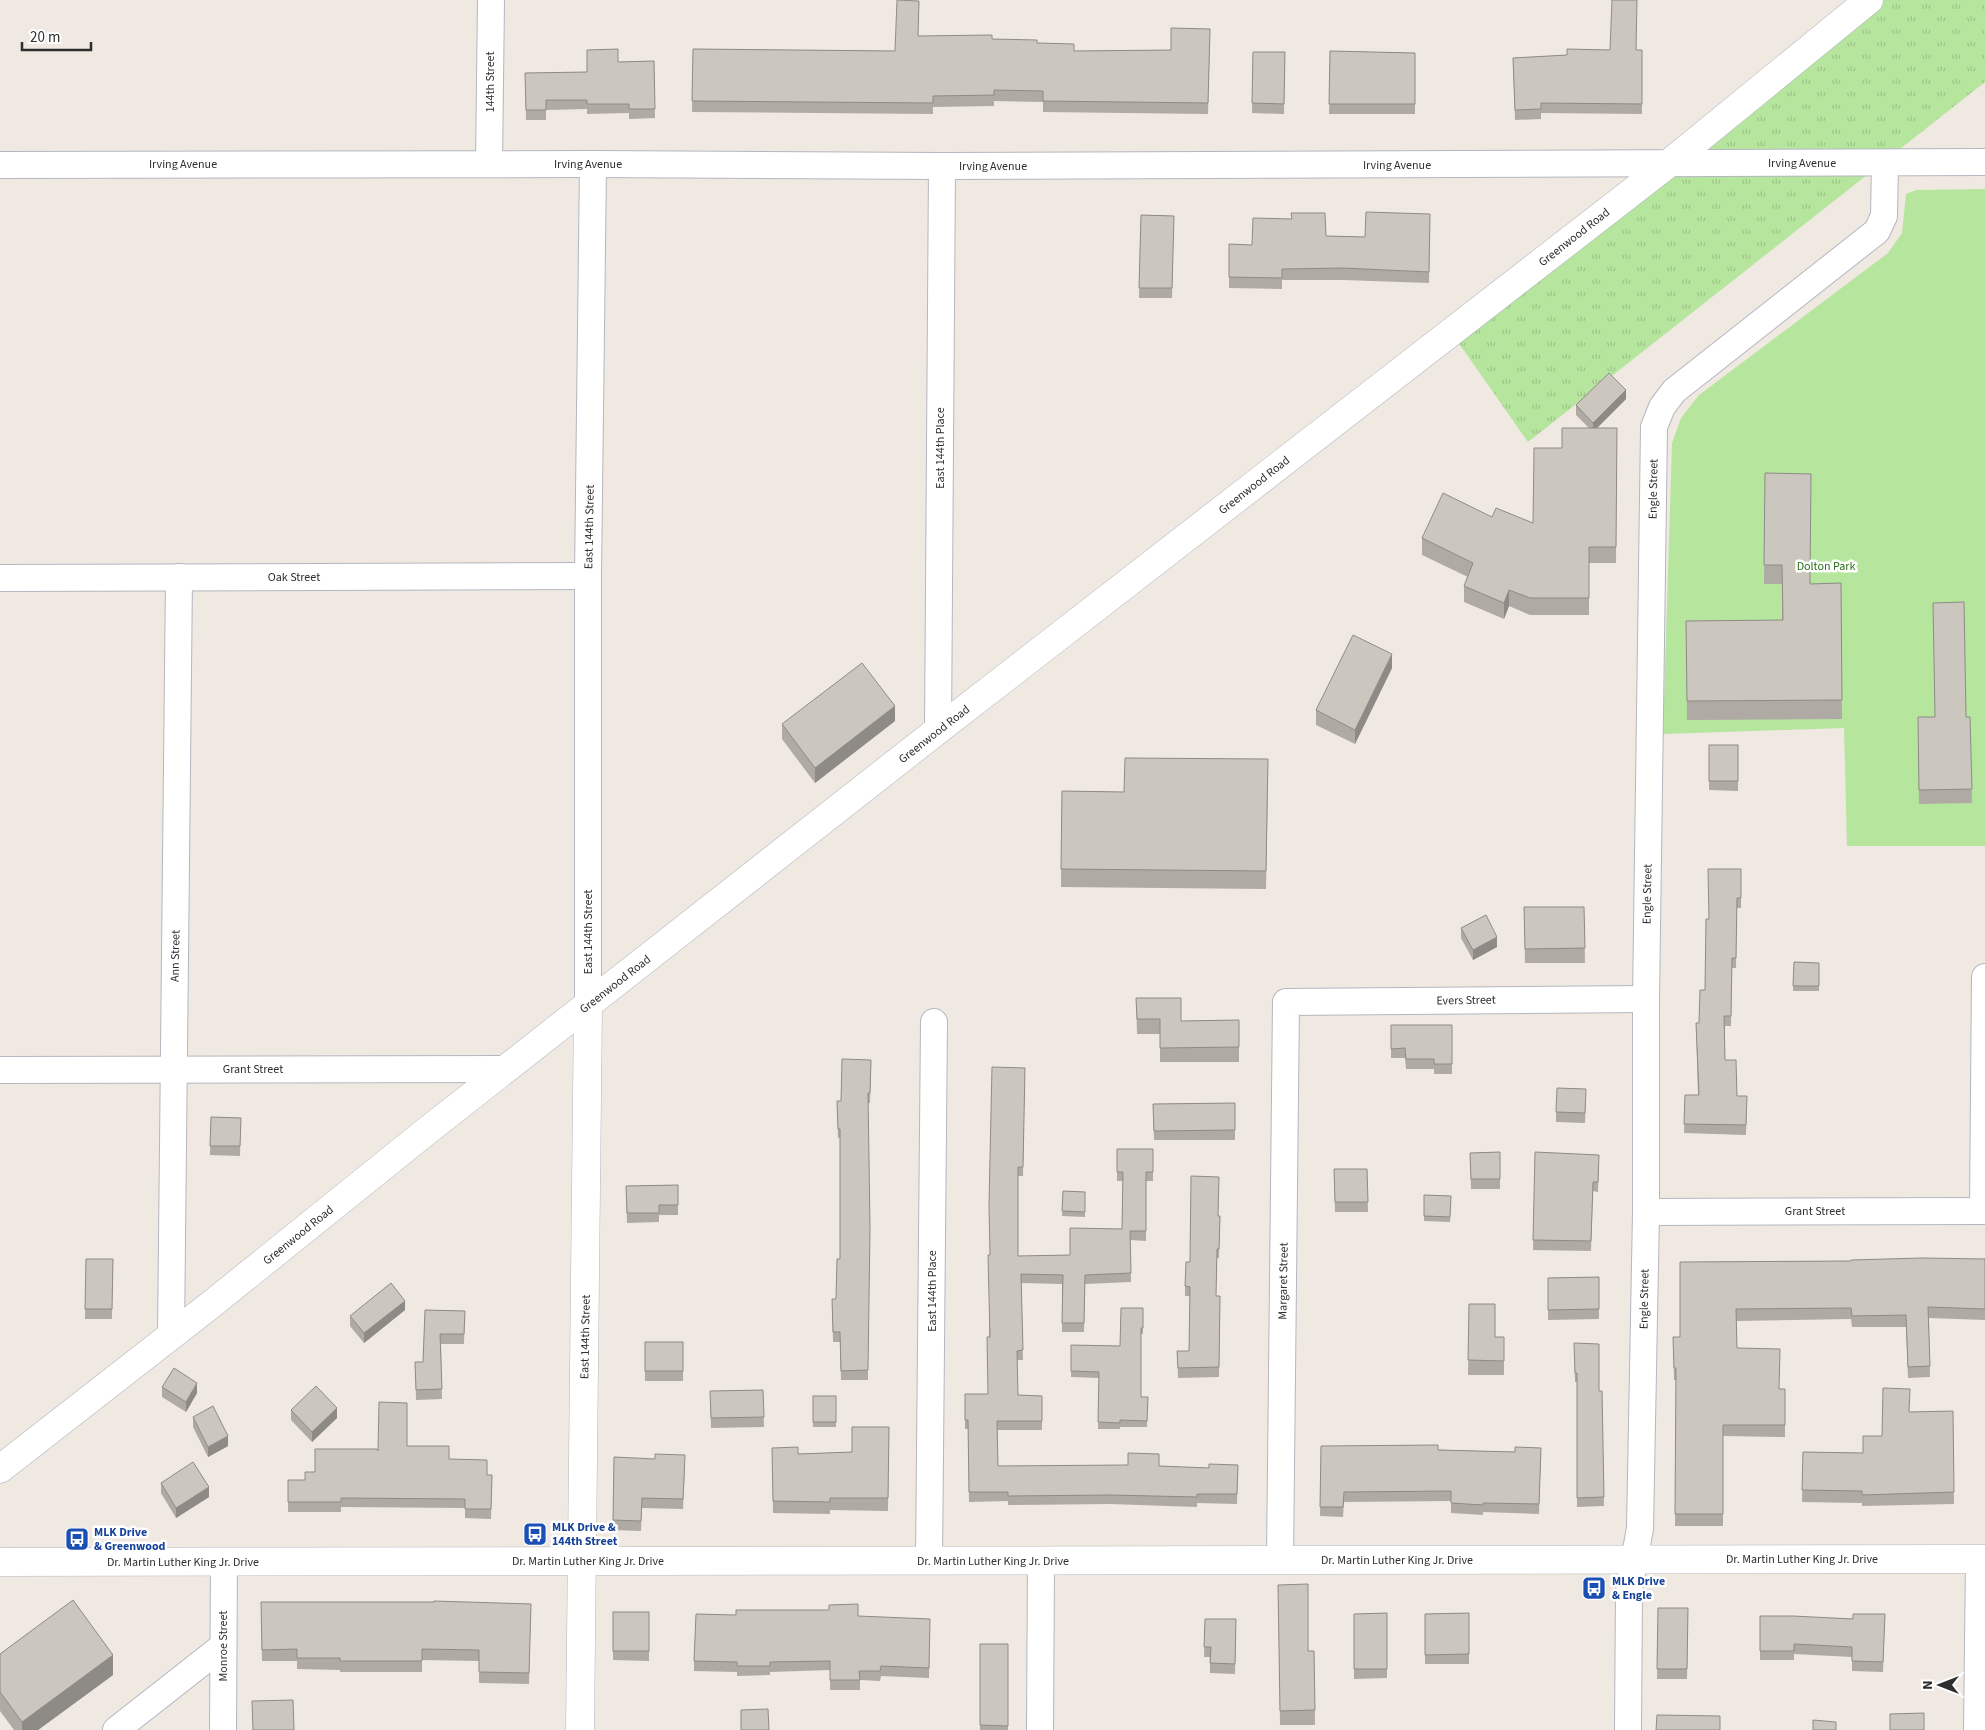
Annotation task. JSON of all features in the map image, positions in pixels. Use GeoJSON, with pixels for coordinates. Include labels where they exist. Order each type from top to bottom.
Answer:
{"type":"FeatureCollection","features":[{"type":"Feature","properties":{"kind":"street","name":"144th Street"},"geometry":{"type":"LineString","coordinates":[[489,164],[490,0]]}},
{"type":"Feature","properties":{"kind":"street","name":"Greenwood Road"},"geometry":{"type":"LineString","coordinates":[[0,1469],[938,730],[1668,164],[1869,0]]}},
{"type":"Feature","properties":{"kind":"street","name":"Irving Avenue"},"geometry":{"type":"LineString","coordinates":[[0,165],[593,164],[942,166],[1985,162]]}},
{"type":"Feature","properties":{"kind":"street","name":"Engle Street"},"geometry":{"type":"LineString","coordinates":[[1628,1730],[1629,1590],[1640,1528],[1646,1212],[1646,999],[1654,427],[1662,407],[1674,391],[1877,231],[1884,216],[1885,163]]}},
{"type":"Feature","properties":{"kind":"street","name":"East 144th Street"},"geometry":{"type":"LineString","coordinates":[[580,1730],[588,1006],[588,576],[593,164]]}},
{"type":"Feature","properties":{"kind":"street","name":"East 144th Place"},"geometry":{"type":"LineString","coordinates":[[938,730],[942,166]]}},
{"type":"Feature","properties":{"kind":"street","name":"Oak Street"},"geometry":{"type":"LineString","coordinates":[[0,578],[588,576]]}},
{"type":"Feature","properties":{"kind":"street","name":"Ann Street"},"geometry":{"type":"LineString","coordinates":[[172,1335],[179,577]]}},
{"type":"Feature","properties":{"kind":"street"},"geometry":{"type":"LineString","coordinates":[[1984,1211],[1985,977]]}},
{"type":"Feature","properties":{"kind":"street","name":"Evers Street"},"geometry":{"type":"LineString","coordinates":[[1286,1002],[1646,999]]}},
{"type":"Feature","properties":{"kind":"street","name":"Margaret Street"},"geometry":{"type":"LineString","coordinates":[[1280,1560],[1286,1002]]}},
{"type":"Feature","properties":{"kind":"street","name":"East 144th Place"},"geometry":{"type":"LineString","coordinates":[[929,1561],[934,1022]]}},
{"type":"Feature","properties":{"kind":"street","name":"Grant Street"},"geometry":{"type":"LineString","coordinates":[[0,1070],[506,1069]]}},
{"type":"Feature","properties":{"kind":"street","name":"Grant Street"},"geometry":{"type":"LineString","coordinates":[[1646,1212],[1984,1211]]}},
{"type":"Feature","properties":{"kind":"street"},"geometry":{"type":"LineString","coordinates":[[1977,1730],[1982,1559]]}},
{"type":"Feature","properties":{"kind":"street","name":"Dr. Martin Luther King Jr. Drive"},"geometry":{"type":"LineString","coordinates":[[0,1562],[1982,1559]]}},
{"type":"Feature","properties":{"kind":"street"},"geometry":{"type":"LineString","coordinates":[[1040,1730],[1041,1560]]}},
{"type":"Feature","properties":{"kind":"street","name":"Monroe Street"},"geometry":{"type":"LineString","coordinates":[[223,1730],[224,1562]]}},
{"type":"Feature","properties":{"kind":"street"},"geometry":{"type":"LineString","coordinates":[[116,1730],[223,1646]]}},
{"type":"Feature","properties":{"kind":"green space"},"geometry":{"type":"Polygon","coordinates":[[[1872,0],[1985,0],[1985,82],[1528,442],[1451,332],[1872,0]]]}},
{"type":"Feature","properties":{"kind":"green space","name":"Dolton Park"},"geometry":{"type":"Polygon","coordinates":[[[1985,189],[1985,846],[1847,846],[1844,728],[1663,734],[1672,443],[1681,418],[1699,395],[1888,253],[1902,233],[1906,194],[1916,190],[1985,189]]]}},
{"type":"Feature","properties":{"kind":"building"},"geometry":{"type":"Polygon","coordinates":[[[897,0],[919,1],[918,36],[992,35],[992,39],[1037,40],[1037,43],[1074,44],[1074,51],[1171,50],[1171,28],[1210,29],[1208,103],[1043,101],[1043,91],[994,90],[994,95],[933,96],[933,103],[692,101],[693,49],[895,51],[897,0]]]}},
{"type":"Feature","properties":{"kind":"building"},"geometry":{"type":"Polygon","coordinates":[[[1612,0],[1637,0],[1636,50],[1642,50],[1642,104],[1541,103],[1541,109],[1515,110],[1513,58],[1567,55],[1567,49],[1610,50],[1612,0]]]}},
{"type":"Feature","properties":{"kind":"building"},"geometry":{"type":"Polygon","coordinates":[[[618,49],[618,62],[654,61],[655,109],[629,109],[629,104],[587,104],[587,100],[546,100],[546,110],[526,110],[525,73],[587,72],[587,50],[618,49]]]}},
{"type":"Feature","properties":{"kind":"building"},"geometry":{"type":"Polygon","coordinates":[[[1330,51],[1415,53],[1415,104],[1329,104],[1330,51]]]}},
{"type":"Feature","properties":{"kind":"building"},"geometry":{"type":"Polygon","coordinates":[[[1253,52],[1285,52],[1284,104],[1252,103],[1253,52]]]}},
{"type":"Feature","properties":{"kind":"building"},"geometry":{"type":"Polygon","coordinates":[[[1366,212],[1430,214],[1429,272],[1343,268],[1282,269],[1282,278],[1229,277],[1229,244],[1252,245],[1253,218],[1292,219],[1291,213],[1325,213],[1326,236],[1365,237],[1366,212]]]}},
{"type":"Feature","properties":{"kind":"building"},"geometry":{"type":"Polygon","coordinates":[[[1141,215],[1174,216],[1172,288],[1139,288],[1141,215]]]}},
{"type":"Feature","properties":{"kind":"building"},"geometry":{"type":"Polygon","coordinates":[[[1609,373],[1626,390],[1593,423],[1576,405],[1609,373]]]}},
{"type":"Feature","properties":{"kind":"building"},"geometry":{"type":"Polygon","coordinates":[[[1562,428],[1617,428],[1616,547],[1589,547],[1589,598],[1530,598],[1509,590],[1504,603],[1464,586],[1473,563],[1422,538],[1443,493],[1492,517],[1496,508],[1533,523],[1534,448],[1562,448],[1562,428]]]}},
{"type":"Feature","properties":{"kind":"building"},"geometry":{"type":"Polygon","coordinates":[[[1765,473],[1811,474],[1810,584],[1841,583],[1842,700],[1687,701],[1686,621],[1783,620],[1782,565],[1764,565],[1765,473]]]}},
{"type":"Feature","properties":{"kind":"building"},"geometry":{"type":"Polygon","coordinates":[[[1964,602],[1966,717],[1970,717],[1972,789],[1919,790],[1918,717],[1935,717],[1933,603],[1964,602]]]}},
{"type":"Feature","properties":{"kind":"building"},"geometry":{"type":"Polygon","coordinates":[[[1353,635],[1392,654],[1355,730],[1316,710],[1353,635]]]}},
{"type":"Feature","properties":{"kind":"building"},"geometry":{"type":"Polygon","coordinates":[[[862,663],[895,706],[815,768],[782,724],[862,663]]]}},
{"type":"Feature","properties":{"kind":"building"},"geometry":{"type":"Polygon","coordinates":[[[1709,745],[1738,745],[1738,781],[1709,781],[1709,745]]]}},
{"type":"Feature","properties":{"kind":"building"},"geometry":{"type":"Polygon","coordinates":[[[1125,758],[1268,759],[1266,871],[1061,869],[1062,791],[1124,792],[1125,758]]]}},
{"type":"Feature","properties":{"kind":"building"},"geometry":{"type":"Polygon","coordinates":[[[1708,869],[1741,869],[1741,898],[1737,898],[1736,958],[1732,958],[1731,1016],[1724,1016],[1725,1060],[1736,1060],[1737,1096],[1747,1096],[1746,1125],[1684,1124],[1685,1095],[1699,1095],[1696,1023],[1699,1023],[1700,990],[1705,990],[1706,919],[1709,919],[1708,869]]]}},
{"type":"Feature","properties":{"kind":"building"},"geometry":{"type":"Polygon","coordinates":[[[1524,907],[1584,907],[1585,948],[1525,949],[1524,907]]]}},
{"type":"Feature","properties":{"kind":"building"},"geometry":{"type":"Polygon","coordinates":[[[1486,915],[1497,937],[1473,950],[1461,928],[1486,915]]]}},
{"type":"Feature","properties":{"kind":"building"},"geometry":{"type":"Polygon","coordinates":[[[1794,962],[1819,963],[1819,986],[1793,986],[1794,962]]]}},
{"type":"Feature","properties":{"kind":"building"},"geometry":{"type":"Polygon","coordinates":[[[1136,998],[1181,998],[1181,1021],[1239,1020],[1239,1047],[1160,1048],[1160,1019],[1137,1019],[1136,998]]]}},
{"type":"Feature","properties":{"kind":"building"},"geometry":{"type":"Polygon","coordinates":[[[1391,1025],[1452,1025],[1452,1064],[1434,1064],[1434,1059],[1406,1059],[1405,1048],[1391,1049],[1391,1025]]]}},
{"type":"Feature","properties":{"kind":"building"},"geometry":{"type":"Polygon","coordinates":[[[842,1059],[871,1060],[870,1093],[868,1093],[870,1228],[868,1370],[841,1371],[840,1332],[833,1332],[832,1299],[836,1299],[837,1259],[840,1259],[840,1129],[838,1129],[837,1101],[841,1101],[842,1059]]]}},
{"type":"Feature","properties":{"kind":"building"},"geometry":{"type":"Polygon","coordinates":[[[992,1067],[1025,1068],[1023,1167],[1018,1167],[1018,1256],[1070,1255],[1070,1228],[1122,1229],[1123,1172],[1117,1172],[1117,1149],[1153,1149],[1153,1172],[1146,1172],[1146,1231],[1130,1231],[1131,1273],[1085,1275],[1084,1323],[1062,1323],[1063,1275],[1021,1274],[1023,1350],[1017,1351],[1018,1395],[1042,1396],[1042,1421],[997,1421],[998,1466],[1128,1465],[1128,1453],[1159,1454],[1159,1466],[1209,1468],[1209,1464],[1238,1465],[1237,1494],[1197,1494],[1197,1497],[1110,1495],[1008,1496],[1008,1492],[969,1492],[968,1420],[965,1420],[965,1394],[988,1394],[987,1337],[990,1337],[988,1255],[990,1255],[989,1205],[992,1067]]]}},
{"type":"Feature","properties":{"kind":"building"},"geometry":{"type":"Polygon","coordinates":[[[1557,1088],[1586,1089],[1585,1113],[1556,1112],[1557,1088]]]}},
{"type":"Feature","properties":{"kind":"building"},"geometry":{"type":"Polygon","coordinates":[[[1235,1103],[1235,1130],[1154,1131],[1153,1104],[1235,1103]]]}},
{"type":"Feature","properties":{"kind":"building"},"geometry":{"type":"Polygon","coordinates":[[[211,1117],[241,1118],[240,1146],[210,1146],[211,1117]]]}},
{"type":"Feature","properties":{"kind":"building"},"geometry":{"type":"Polygon","coordinates":[[[1500,1152],[1500,1179],[1471,1179],[1470,1153],[1500,1152]]]}},
{"type":"Feature","properties":{"kind":"building"},"geometry":{"type":"Polygon","coordinates":[[[1535,1152],[1599,1155],[1598,1182],[1593,1182],[1591,1241],[1533,1240],[1535,1152]]]}},
{"type":"Feature","properties":{"kind":"building"},"geometry":{"type":"Polygon","coordinates":[[[1334,1169],[1367,1169],[1368,1202],[1335,1202],[1334,1169]]]}},
{"type":"Feature","properties":{"kind":"building"},"geometry":{"type":"Polygon","coordinates":[[[1191,1176],[1219,1177],[1218,1216],[1220,1216],[1216,1296],[1220,1296],[1219,1367],[1178,1368],[1177,1351],[1189,1351],[1190,1287],[1185,1286],[1186,1262],[1190,1262],[1191,1176]]]}},
{"type":"Feature","properties":{"kind":"building"},"geometry":{"type":"Polygon","coordinates":[[[678,1185],[678,1205],[659,1205],[659,1213],[627,1213],[626,1186],[678,1185]]]}},
{"type":"Feature","properties":{"kind":"building"},"geometry":{"type":"Polygon","coordinates":[[[1063,1191],[1085,1192],[1085,1212],[1062,1211],[1063,1191]]]}},
{"type":"Feature","properties":{"kind":"building"},"geometry":{"type":"Polygon","coordinates":[[[1424,1195],[1451,1196],[1450,1217],[1424,1216],[1424,1195]]]}},
{"type":"Feature","properties":{"kind":"building"},"geometry":{"type":"Polygon","coordinates":[[[1922,1258],[1985,1259],[1985,1309],[1928,1307],[1930,1366],[1908,1367],[1906,1315],[1852,1316],[1851,1308],[1736,1309],[1737,1348],[1780,1349],[1779,1389],[1785,1389],[1785,1425],[1723,1425],[1723,1514],[1675,1514],[1676,1368],[1674,1368],[1673,1337],[1680,1337],[1680,1262],[1851,1261],[1922,1258]]]}},
{"type":"Feature","properties":{"kind":"building"},"geometry":{"type":"Polygon","coordinates":[[[86,1259],[113,1259],[112,1309],[85,1309],[86,1259]]]}},
{"type":"Feature","properties":{"kind":"building"},"geometry":{"type":"Polygon","coordinates":[[[1599,1277],[1599,1309],[1548,1310],[1548,1278],[1599,1277]]]}},
{"type":"Feature","properties":{"kind":"building"},"geometry":{"type":"Polygon","coordinates":[[[391,1283],[405,1301],[364,1333],[350,1316],[391,1283]]]}},
{"type":"Feature","properties":{"kind":"building"},"geometry":{"type":"Polygon","coordinates":[[[1469,1304],[1495,1304],[1495,1337],[1504,1337],[1504,1361],[1468,1360],[1469,1304]]]}},
{"type":"Feature","properties":{"kind":"building"},"geometry":{"type":"Polygon","coordinates":[[[1121,1308],[1143,1308],[1143,1328],[1141,1328],[1141,1397],[1148,1397],[1147,1421],[1120,1420],[1120,1423],[1098,1422],[1099,1372],[1071,1371],[1071,1345],[1120,1346],[1121,1308]]]}},
{"type":"Feature","properties":{"kind":"building"},"geometry":{"type":"Polygon","coordinates":[[[425,1310],[465,1311],[464,1334],[440,1334],[442,1389],[416,1390],[415,1362],[423,1362],[425,1310]]]}},
{"type":"Feature","properties":{"kind":"building"},"geometry":{"type":"Polygon","coordinates":[[[645,1342],[683,1342],[683,1371],[645,1371],[645,1342]]]}},
{"type":"Feature","properties":{"kind":"building"},"geometry":{"type":"Polygon","coordinates":[[[1574,1343],[1599,1344],[1599,1391],[1602,1391],[1604,1497],[1577,1498],[1577,1373],[1575,1373],[1574,1343]]]}},
{"type":"Feature","properties":{"kind":"building"},"geometry":{"type":"Polygon","coordinates":[[[174,1368],[197,1383],[186,1402],[162,1387],[174,1368]]]}},
{"type":"Feature","properties":{"kind":"building"},"geometry":{"type":"Polygon","coordinates":[[[316,1386],[337,1408],[312,1432],[291,1410],[316,1386]]]}},
{"type":"Feature","properties":{"kind":"building"},"geometry":{"type":"Polygon","coordinates":[[[1883,1388],[1910,1389],[1909,1412],[1953,1411],[1954,1492],[1862,1495],[1862,1491],[1802,1490],[1803,1452],[1863,1453],[1863,1436],[1882,1436],[1883,1388]]]}},
{"type":"Feature","properties":{"kind":"building"},"geometry":{"type":"Polygon","coordinates":[[[763,1390],[764,1417],[711,1418],[710,1391],[763,1390]]]}},
{"type":"Feature","properties":{"kind":"building"},"geometry":{"type":"Polygon","coordinates":[[[813,1396],[836,1396],[836,1422],[813,1422],[813,1396]]]}},
{"type":"Feature","properties":{"kind":"building"},"geometry":{"type":"Polygon","coordinates":[[[379,1402],[407,1403],[407,1446],[449,1446],[449,1459],[487,1460],[487,1475],[492,1475],[491,1509],[465,1509],[465,1499],[341,1498],[341,1502],[288,1502],[288,1480],[305,1480],[305,1472],[315,1472],[315,1449],[377,1449],[378,1451],[379,1402]]]}},
{"type":"Feature","properties":{"kind":"building"},"geometry":{"type":"Polygon","coordinates":[[[213,1406],[228,1436],[208,1447],[193,1417],[213,1406]]]}},
{"type":"Feature","properties":{"kind":"building"},"geometry":{"type":"Polygon","coordinates":[[[852,1427],[889,1427],[888,1498],[830,1498],[830,1502],[773,1501],[772,1448],[798,1447],[798,1454],[852,1452],[852,1427]]]}},
{"type":"Feature","properties":{"kind":"building"},"geometry":{"type":"Polygon","coordinates":[[[1438,1445],[1438,1450],[1515,1452],[1515,1447],[1541,1448],[1539,1504],[1483,1503],[1483,1505],[1451,1503],[1451,1491],[1344,1492],[1343,1507],[1320,1507],[1321,1446],[1438,1445]]]}},
{"type":"Feature","properties":{"kind":"building"},"geometry":{"type":"Polygon","coordinates":[[[655,1454],[685,1455],[683,1499],[642,1498],[641,1521],[613,1520],[614,1457],[655,1459],[655,1454]]]}},
{"type":"Feature","properties":{"kind":"building"},"geometry":{"type":"Polygon","coordinates":[[[193,1462],[209,1487],[176,1508],[161,1483],[193,1462]]]}},
{"type":"Feature","properties":{"kind":"building"},"geometry":{"type":"Polygon","coordinates":[[[1308,1584],[1308,1651],[1314,1651],[1315,1710],[1280,1711],[1278,1585],[1308,1584]]]}},
{"type":"Feature","properties":{"kind":"building"},"geometry":{"type":"Polygon","coordinates":[[[73,1600],[113,1655],[22,1722],[0,1692],[0,1654],[73,1600]]]}},
{"type":"Feature","properties":{"kind":"building"},"geometry":{"type":"Polygon","coordinates":[[[434,1601],[531,1604],[529,1673],[479,1672],[479,1650],[422,1649],[422,1661],[340,1661],[340,1658],[297,1658],[297,1649],[262,1650],[261,1602],[434,1601]]]}},
{"type":"Feature","properties":{"kind":"building"},"geometry":{"type":"Polygon","coordinates":[[[858,1604],[858,1616],[930,1619],[929,1668],[881,1666],[880,1671],[859,1671],[860,1680],[830,1680],[830,1661],[770,1662],[770,1666],[737,1666],[737,1662],[694,1661],[696,1614],[736,1615],[736,1610],[829,1610],[829,1605],[858,1604]]]}},
{"type":"Feature","properties":{"kind":"building"},"geometry":{"type":"Polygon","coordinates":[[[1658,1608],[1688,1608],[1687,1669],[1657,1669],[1658,1608]]]}},
{"type":"Feature","properties":{"kind":"building"},"geometry":{"type":"Polygon","coordinates":[[[613,1612],[649,1612],[649,1651],[613,1651],[613,1612]]]}},
{"type":"Feature","properties":{"kind":"building"},"geometry":{"type":"Polygon","coordinates":[[[1387,1613],[1387,1669],[1354,1669],[1354,1614],[1387,1613]]]}},
{"type":"Feature","properties":{"kind":"building"},"geometry":{"type":"Polygon","coordinates":[[[1469,1613],[1469,1654],[1425,1655],[1425,1614],[1469,1613]]]}},
{"type":"Feature","properties":{"kind":"building"},"geometry":{"type":"Polygon","coordinates":[[[1853,1614],[1885,1614],[1883,1662],[1852,1661],[1852,1647],[1794,1644],[1794,1651],[1760,1651],[1760,1616],[1853,1619],[1853,1614]]]}},
{"type":"Feature","properties":{"kind":"building"},"geometry":{"type":"Polygon","coordinates":[[[1205,1619],[1236,1619],[1235,1664],[1210,1663],[1211,1647],[1204,1647],[1205,1619]]]}},
{"type":"Feature","properties":{"kind":"building"},"geometry":{"type":"Polygon","coordinates":[[[980,1644],[1008,1644],[1008,1726],[980,1725],[980,1644]]]}},
{"type":"Feature","properties":{"kind":"building"},"geometry":{"type":"Polygon","coordinates":[[[293,1700],[294,1730],[253,1730],[252,1701],[293,1700]]]}},
{"type":"Feature","properties":{"kind":"building"},"geometry":{"type":"Polygon","coordinates":[[[768,1709],[769,1730],[741,1730],[741,1710],[768,1709]]]}},
{"type":"Feature","properties":{"kind":"building"},"geometry":{"type":"Polygon","coordinates":[[[1924,1713],[1924,1730],[1890,1730],[1890,1714],[1924,1713]]]}},
{"type":"Feature","properties":{"kind":"building"},"geometry":{"type":"Polygon","coordinates":[[[1657,1715],[1720,1716],[1720,1730],[1656,1730],[1657,1715]]]}},
{"type":"Feature","properties":{"kind":"building"},"geometry":{"type":"Polygon","coordinates":[[[1813,1720],[1836,1722],[1836,1730],[1813,1730],[1813,1720]]]}},
{"type":"Feature","properties":{"kind":"place","name":"MLK Drive & 144th Street"},"geometry":{"type":"Point","coordinates":[535,1534]}},
{"type":"Feature","properties":{"kind":"place","name":"MLK Drive & Greenwood"},"geometry":{"type":"Point","coordinates":[77,1539]}},
{"type":"Feature","properties":{"kind":"place","name":"MLK Drive & Engle"},"geometry":{"type":"Point","coordinates":[1594,1588]}}]}
